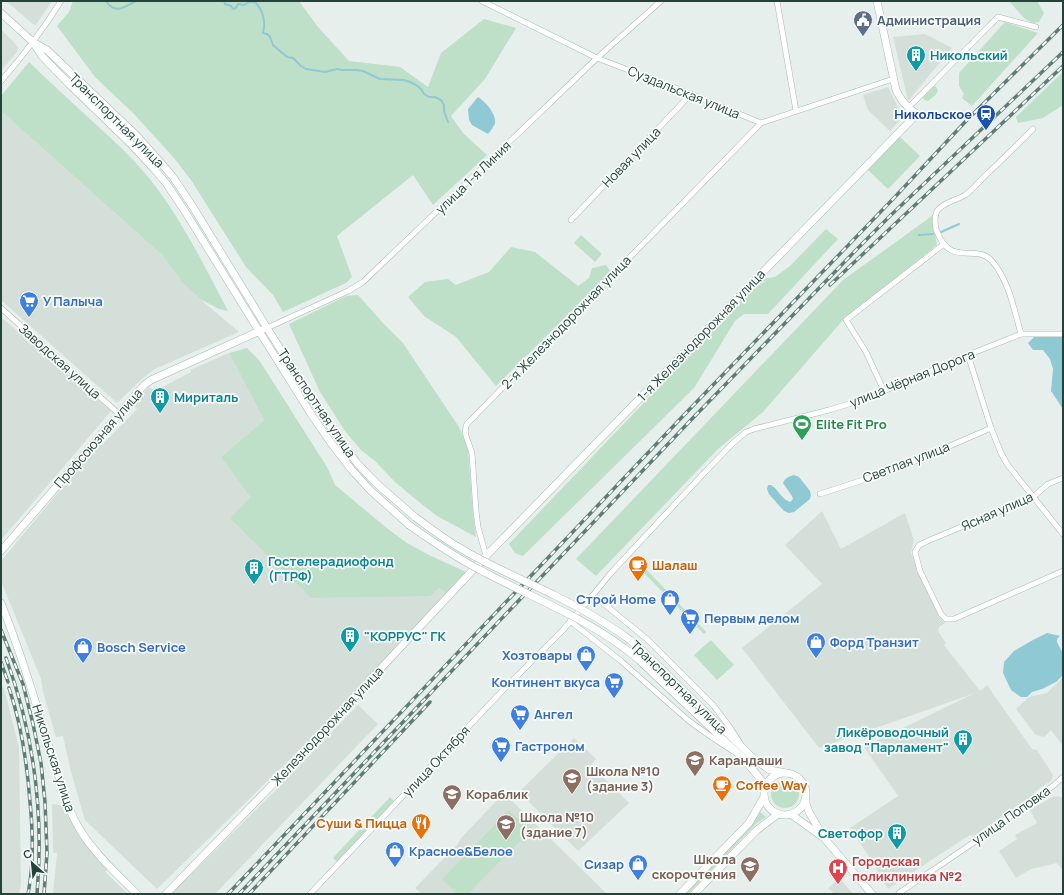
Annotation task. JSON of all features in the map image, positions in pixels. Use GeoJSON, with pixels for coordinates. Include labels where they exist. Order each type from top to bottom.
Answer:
{"type":"FeatureCollection","features":[{"type":"Feature","properties":{"kind":"street"},"geometry":{"type":"LineString","coordinates":[[1,81],[49,21],[61,1]]}},
{"type":"Feature","properties":{"kind":"street","name":"улица 1-я Линия"},"geometry":{"type":"LineString","coordinates":[[267,328],[348,291],[363,282],[597,58],[661,1]]}},
{"type":"Feature","properties":{"kind":"street"},"geometry":{"type":"LineString","coordinates":[[777,1],[796,111]]}},
{"type":"Feature","properties":{"kind":"street"},"geometry":{"type":"LineString","coordinates":[[877,1],[896,90],[899,97],[908,108],[998,17],[1036,27]]}},
{"type":"Feature","properties":{"kind":"street","name":"Суздальская улица"},"geometry":{"type":"LineString","coordinates":[[485,2],[597,58],[691,94],[760,123]]}},
{"type":"Feature","properties":{"kind":"street","name":"Транспортная улица"},"geometry":{"type":"LineString","coordinates":[[1,13],[33,42],[47,50],[129,128],[173,177],[194,207],[267,328],[319,410],[357,463],[376,483],[415,517],[460,549],[556,596],[601,621],[643,650],[743,753],[762,781],[764,794]]}},
{"type":"Feature","properties":{"kind":"street","name":"Транспортная улица"},"geometry":{"type":"LineString","coordinates":[[33,42],[42,56],[130,143],[166,183],[311,414],[351,469],[376,496],[409,525],[456,557],[579,619],[601,632],[639,660],[743,753],[770,770],[786,773]]}},
{"type":"Feature","properties":{"kind":"street"},"geometry":{"type":"LineString","coordinates":[[760,123],[893,79]]}},
{"type":"Feature","properties":{"kind":"street","name":"Новая улица"},"geometry":{"type":"LineString","coordinates":[[571,220],[691,94]]}},
{"type":"Feature","properties":{"kind":"street","name":"1-я Железнодорожная улица"},"geometry":{"type":"LineString","coordinates":[[486,556],[917,114],[908,108]]}},
{"type":"Feature","properties":{"kind":"street","name":"2-я Железнодорожная улица"},"geometry":{"type":"LineString","coordinates":[[486,556],[478,527],[472,454],[465,432],[465,427],[760,123]]}},
{"type":"Feature","properties":{"kind":"street"},"geometry":{"type":"LineString","coordinates":[[1021,334],[1010,294],[999,271],[991,260],[979,253],[957,253],[951,250],[944,244],[937,232],[935,223],[936,212],[941,207],[967,194],[1033,129]]}},
{"type":"Feature","properties":{"kind":"street"},"geometry":{"type":"LineString","coordinates":[[884,391],[866,352],[846,320],[944,244]]}},
{"type":"Feature","properties":{"kind":"street","name":"Заводская улица"},"geometry":{"type":"LineString","coordinates":[[1,308],[119,414]]}},
{"type":"Feature","properties":{"kind":"street","name":"Профсоюзная улица"},"geometry":{"type":"LineString","coordinates":[[1,551],[144,385],[151,380],[267,328]]}},
{"type":"Feature","properties":{"kind":"street","name":"улица Чёрная Дорога"},"geometry":{"type":"LineString","coordinates":[[570,621],[610,574],[705,472],[733,443],[746,432],[865,399],[968,354],[1021,334],[1063,334]]}},
{"type":"Feature","properties":{"kind":"street"},"geometry":{"type":"LineString","coordinates":[[968,354],[1001,453],[1007,464],[1063,534]]}},
{"type":"Feature","properties":{"kind":"street","name":"Светлая улица"},"geometry":{"type":"LineString","coordinates":[[820,494],[897,469],[992,428]]}},
{"type":"Feature","properties":{"kind":"street","name":"Ясная улица"},"geometry":{"type":"LineString","coordinates":[[1063,478],[1048,484],[1033,496],[919,545],[915,552],[920,571],[941,614],[946,618],[954,619],[1063,571]]}},
{"type":"Feature","properties":{"kind":"street","name":"Железнодорожная улица"},"geometry":{"type":"LineString","coordinates":[[166,894],[309,747],[486,556]]}},
{"type":"Feature","properties":{"kind":"street"},"geometry":{"type":"LineString","coordinates":[[593,595],[648,640],[712,705],[729,726],[743,753]]}},
{"type":"Feature","properties":{"kind":"street","name":"Никольская улица"},"geometry":{"type":"LineString","coordinates":[[1,603],[22,658],[52,757],[74,819],[83,835],[93,847],[137,894]]}},
{"type":"Feature","properties":{"kind":"street"},"geometry":{"type":"LineString","coordinates":[[570,621],[621,661],[689,721],[710,736],[743,753]]}},
{"type":"Feature","properties":{"kind":"street","name":"улица Октября"},"geometry":{"type":"LineString","coordinates":[[310,894],[570,621]]}},
{"type":"Feature","properties":{"kind":"street"},"geometry":{"type":"LineString","coordinates":[[680,894],[749,823],[764,794],[766,784],[770,780],[775,776],[786,773],[797,776],[801,780],[806,790],[805,801],[798,812],[785,816],[768,808],[764,794]]}},
{"type":"Feature","properties":{"kind":"street","name":"улица Поповка"},"geometry":{"type":"LineString","coordinates":[[899,893],[967,847],[1053,786],[1063,777]]}},
{"type":"Feature","properties":{"kind":"street"},"geometry":{"type":"LineString","coordinates":[[805,801],[809,812],[824,838],[872,894]]}},
{"type":"Feature","properties":{"kind":"street"},"geometry":{"type":"LineString","coordinates":[[694,894],[756,830],[778,814]]}},
{"type":"Feature","properties":{"kind":"street"},"geometry":{"type":"LineString","coordinates":[[792,815],[824,838]]}},
{"type":"Feature","properties":{"kind":"shaded area"},"geometry":{"type":"Polygon","coordinates":[[[6,1],[52,1],[35,26],[6,1]]]}},
{"type":"Feature","properties":{"kind":"shaded area"},"geometry":{"type":"Polygon","coordinates":[[[1,30],[18,48],[17,52],[1,71],[1,30]]]}},
{"type":"Feature","properties":{"kind":"shaded area"},"geometry":{"type":"Polygon","coordinates":[[[925,34],[952,48],[908,101],[893,37],[925,34]]]}},
{"type":"Feature","properties":{"kind":"shaded area"},"geometry":{"type":"Polygon","coordinates":[[[888,87],[903,117],[890,131],[868,110],[863,95],[888,87]]]}},
{"type":"Feature","properties":{"kind":"shaded area"},"geometry":{"type":"Polygon","coordinates":[[[1,111],[162,255],[183,283],[239,332],[155,369],[144,377],[117,403],[1,300],[1,111]]]}},
{"type":"Feature","properties":{"kind":"shaded area"},"geometry":{"type":"Polygon","coordinates":[[[1,317],[111,411],[1,540],[1,317]]]}},
{"type":"Feature","properties":{"kind":"shaded area"},"geometry":{"type":"Polygon","coordinates":[[[229,353],[264,420],[221,457],[250,497],[230,518],[439,588],[446,593],[327,723],[157,889],[85,820],[71,772],[63,736],[56,737],[43,692],[41,679],[1,581],[1,561],[99,443],[102,445],[137,409],[132,404],[149,387],[155,391],[191,372],[190,370],[229,353]]]}},
{"type":"Feature","properties":{"kind":"shaded area"},"geometry":{"type":"Polygon","coordinates":[[[822,511],[841,549],[905,513],[914,540],[911,553],[939,617],[945,623],[939,627],[938,631],[946,643],[944,645],[980,691],[987,685],[1032,749],[1037,750],[1053,775],[1051,781],[974,836],[970,835],[888,889],[850,828],[898,796],[864,747],[975,693],[819,748],[742,648],[822,584],[785,545],[822,511]]]}},
{"type":"Feature","properties":{"kind":"shaded area"},"geometry":{"type":"Polygon","coordinates":[[[1063,677],[1063,746],[1051,730],[1044,737],[1036,735],[1016,709],[1029,697],[1047,693],[1063,677]]]}},
{"type":"Feature","properties":{"kind":"shaded area"},"geometry":{"type":"Polygon","coordinates":[[[1,683],[5,692],[19,748],[21,884],[19,894],[1,894],[1,683]]]}},
{"type":"Feature","properties":{"kind":"shaded area"},"geometry":{"type":"Polygon","coordinates":[[[358,705],[378,724],[215,894],[171,894],[275,791],[358,705]]]}},
{"type":"Feature","properties":{"kind":"shaded area","name":"Школа №10 (здание 3)"},"geometry":{"type":"Polygon","coordinates":[[[574,738],[596,759],[591,765],[629,803],[578,851],[519,792],[574,738]]]}},
{"type":"Feature","properties":{"kind":"shaded area","name":"Школа №10 (здание 7)"},"geometry":{"type":"Polygon","coordinates":[[[504,793],[607,894],[422,894],[415,888],[457,845],[462,837],[504,793]]]}},
{"type":"Feature","properties":{"kind":"shaded area"},"geometry":{"type":"Polygon","coordinates":[[[1058,796],[1063,798],[1063,871],[1057,863],[1031,869],[1016,878],[999,851],[1017,839],[1015,835],[1037,823],[1030,810],[1052,797],[1058,796]]]}},
{"type":"Feature","properties":{"kind":"shaded area"},"geometry":{"type":"Polygon","coordinates":[[[52,804],[64,807],[79,836],[108,869],[105,872],[128,894],[53,894],[57,853],[53,853],[52,804]]]}},
{"type":"Feature","properties":{"kind":"shaded area","name":"Городская поликлиника №2"},"geometry":{"type":"Polygon","coordinates":[[[839,880],[842,881],[853,894],[835,894],[828,888],[839,880]]]}},
{"type":"Feature","properties":{"kind":"green space"},"geometry":{"type":"Polygon","coordinates":[[[73,1],[299,1],[318,27],[349,61],[400,67],[428,87],[441,53],[484,19],[516,28],[485,79],[451,116],[463,133],[487,155],[433,205],[413,175],[337,236],[352,277],[346,283],[283,312],[273,295],[246,267],[191,180],[174,158],[134,114],[95,77],[57,26],[69,12],[73,1]]]}},
{"type":"Feature","properties":{"kind":"green space"},"geometry":{"type":"Polygon","coordinates":[[[1009,1],[1037,1],[1044,13],[1039,22],[1032,23],[1024,18],[1009,1]]]}},
{"type":"Feature","properties":{"kind":"green space"},"geometry":{"type":"Polygon","coordinates":[[[1005,22],[1038,33],[972,106],[962,98],[964,94],[959,86],[959,73],[1005,22]]]}},
{"type":"Feature","properties":{"kind":"green space"},"geometry":{"type":"Polygon","coordinates":[[[29,62],[121,148],[136,163],[161,193],[201,259],[228,311],[219,309],[200,299],[183,283],[162,255],[1,111],[1,96],[29,62]]]}},
{"type":"Feature","properties":{"kind":"green space"},"geometry":{"type":"Polygon","coordinates":[[[1063,72],[1063,105],[1043,118],[1018,123],[1016,117],[1063,72]]]}},
{"type":"Feature","properties":{"kind":"green space"},"geometry":{"type":"Polygon","coordinates":[[[935,86],[938,90],[936,94],[928,101],[924,100],[923,97],[935,86]]]}},
{"type":"Feature","properties":{"kind":"green space"},"geometry":{"type":"Polygon","coordinates":[[[899,136],[920,156],[888,189],[868,170],[899,136]]]}},
{"type":"Feature","properties":{"kind":"green space"},"geometry":{"type":"Polygon","coordinates":[[[932,216],[937,245],[843,320],[763,412],[718,449],[596,576],[576,559],[843,280],[932,216]]]}},
{"type":"Feature","properties":{"kind":"green space"},"geometry":{"type":"Polygon","coordinates":[[[826,229],[838,239],[768,314],[744,314],[735,321],[694,388],[523,556],[515,553],[509,544],[762,279],[775,277],[790,266],[826,229]]]}},
{"type":"Feature","properties":{"kind":"green space"},"geometry":{"type":"Polygon","coordinates":[[[581,235],[602,254],[595,262],[574,243],[581,235]]]}},
{"type":"Feature","properties":{"kind":"green space"},"geometry":{"type":"Polygon","coordinates":[[[511,247],[535,252],[578,286],[589,278],[592,268],[606,265],[611,272],[496,386],[456,337],[424,316],[408,297],[425,282],[448,279],[456,285],[489,272],[511,247]]]}},
{"type":"Feature","properties":{"kind":"green space"},"geometry":{"type":"Polygon","coordinates":[[[358,295],[403,343],[459,427],[468,448],[476,537],[437,516],[395,482],[375,461],[361,450],[345,431],[320,392],[289,324],[346,296],[358,295]]]}},
{"type":"Feature","properties":{"kind":"green space"},"geometry":{"type":"Polygon","coordinates":[[[247,348],[259,360],[327,467],[335,485],[407,543],[466,572],[446,593],[439,588],[430,596],[311,598],[230,518],[250,497],[221,457],[264,420],[229,353],[247,348]]]}},
{"type":"Feature","properties":{"kind":"green space"},"geometry":{"type":"Polygon","coordinates":[[[645,568],[706,632],[704,634],[642,571],[645,568]]]}},
{"type":"Feature","properties":{"kind":"green space"},"geometry":{"type":"Polygon","coordinates":[[[711,640],[734,665],[717,680],[694,655],[711,640]]]}},
{"type":"Feature","properties":{"kind":"green space"},"geometry":{"type":"Polygon","coordinates":[[[785,780],[795,784],[799,794],[795,804],[785,808],[775,804],[771,794],[775,784],[785,780]]]}},
{"type":"Feature","properties":{"kind":"green space"},"geometry":{"type":"Polygon","coordinates":[[[390,797],[394,801],[337,862],[333,858],[390,797]]]}},
{"type":"Feature","properties":{"kind":"green space"},"geometry":{"type":"Polygon","coordinates":[[[509,810],[530,831],[468,894],[457,894],[442,879],[509,810]]]}},
{"type":"Feature","properties":{"kind":"green space"},"geometry":{"type":"Polygon","coordinates":[[[760,812],[766,817],[757,823],[688,894],[685,894],[755,820],[760,812]]]}},
{"type":"Feature","properties":{"kind":"water"},"geometry":{"type":"Polygon","coordinates":[[[478,97],[490,108],[494,116],[495,123],[488,134],[472,125],[469,120],[468,109],[478,97]]]}},
{"type":"Feature","properties":{"kind":"water"},"geometry":{"type":"Polygon","coordinates":[[[1035,336],[1063,337],[1063,409],[1051,391],[1053,369],[1050,359],[1043,350],[1033,350],[1028,343],[1035,336]]]}},
{"type":"Feature","properties":{"kind":"water"},"geometry":{"type":"Polygon","coordinates":[[[794,475],[799,477],[810,491],[811,495],[810,499],[794,512],[789,513],[784,511],[769,494],[767,489],[768,485],[771,485],[784,499],[790,502],[793,499],[792,496],[783,483],[786,479],[794,475]]]}},
{"type":"Feature","properties":{"kind":"water"},"geometry":{"type":"Polygon","coordinates":[[[1047,633],[1060,636],[1057,639],[1057,642],[1063,654],[1063,675],[1056,682],[1032,692],[1027,697],[1021,697],[1011,690],[1003,673],[1004,662],[1014,651],[1047,633]]]}},
{"type":"Feature","properties":{"kind":"waterway"},"geometry":{"type":"LineString","coordinates":[[106,1],[113,8],[117,9],[136,1]]}},
{"type":"Feature","properties":{"kind":"waterway"},"geometry":{"type":"LineString","coordinates":[[224,1],[225,4],[231,6],[233,9],[236,8],[238,4],[244,5],[249,2],[255,2],[263,16],[263,33],[267,34],[273,45],[287,57],[293,58],[306,69],[325,72],[337,69],[357,70],[363,71],[380,79],[404,80],[410,82],[416,85],[429,97],[435,97],[441,100],[444,105],[444,111],[448,122]]}},
{"type":"Feature","properties":{"kind":"waterway"},"geometry":{"type":"LineString","coordinates":[[941,232],[959,224]]}},
{"type":"Feature","properties":{"kind":"waterway"},"geometry":{"type":"LineString","coordinates":[[919,235],[933,234]]}},
{"type":"Feature","properties":{"kind":"railway"},"geometry":{"type":"LineString","coordinates":[[228,894],[966,121],[1063,25]]}},
{"type":"Feature","properties":{"kind":"railway"},"geometry":{"type":"LineString","coordinates":[[239,894],[690,421],[860,246],[1063,52]]}},
{"type":"Feature","properties":{"kind":"railway"},"geometry":{"type":"LineString","coordinates":[[830,285],[1063,66]]}},
{"type":"Feature","properties":{"kind":"railway"},"geometry":{"type":"LineString","coordinates":[[1,630],[23,684],[41,763],[45,802],[47,853],[44,894]]}},
{"type":"Feature","properties":{"kind":"railway"},"geometry":{"type":"LineString","coordinates":[[6,658],[24,716],[35,774],[39,834],[37,894]]}},
{"type":"Feature","properties":{"kind":"railway"},"geometry":{"type":"LineString","coordinates":[[1,662],[8,682]]}},
{"type":"Feature","properties":{"kind":"railway"},"geometry":{"type":"LineString","coordinates":[[9,688],[21,730],[29,787],[32,848],[28,894]]}},
{"type":"Feature","properties":{"kind":"railway"},"geometry":{"type":"LineString","coordinates":[[249,894],[430,702]]}},
{"type":"Feature","properties":{"kind":"place","name":"Администрация"},"geometry":{"type":"Point","coordinates":[863,37]}},
{"type":"Feature","properties":{"kind":"place","name":"Никольский"},"geometry":{"type":"Point","coordinates":[916,72]}},
{"type":"Feature","properties":{"kind":"place","name":"Никольское"},"geometry":{"type":"Point","coordinates":[986,131]}},
{"type":"Feature","properties":{"kind":"place","name":"У Палыча"},"geometry":{"type":"Point","coordinates":[29,318]}},
{"type":"Feature","properties":{"kind":"place","name":"Мириталь"},"geometry":{"type":"Point","coordinates":[160,414]}},
{"type":"Feature","properties":{"kind":"place","name":"Elite Fit Pro"},"geometry":{"type":"Point","coordinates":[802,441]}},
{"type":"Feature","properties":{"kind":"place","name":"Шалаш"},"geometry":{"type":"Point","coordinates":[638,582]}},
{"type":"Feature","properties":{"kind":"place","name":"Гостелерадиофонд (ГТРФ)"},"geometry":{"type":"Point","coordinates":[254,585]}},
{"type":"Feature","properties":{"kind":"place","name":"Строй Home"},"geometry":{"type":"Point","coordinates":[670,616]}},
{"type":"Feature","properties":{"kind":"place","name":"Первым делом"},"geometry":{"type":"Point","coordinates":[690,635]}},
{"type":"Feature","properties":{"kind":"place","name":"\"КОРРУС\" ГК"},"geometry":{"type":"Point","coordinates":[350,653]}},
{"type":"Feature","properties":{"kind":"place","name":"Форд Транзит"},"geometry":{"type":"Point","coordinates":[816,659]}},
{"type":"Feature","properties":{"kind":"place","name":"Bosch Service"},"geometry":{"type":"Point","coordinates":[83,664]}},
{"type":"Feature","properties":{"kind":"place","name":"Хозтовары"},"geometry":{"type":"Point","coordinates":[586,672]}},
{"type":"Feature","properties":{"kind":"place","name":"Континент вкуса"},"geometry":{"type":"Point","coordinates":[614,699]}},
{"type":"Feature","properties":{"kind":"place","name":"Ангел"},"geometry":{"type":"Point","coordinates":[520,731]}},
{"type":"Feature","properties":{"kind":"place","name":"Ликёроводочный завод \"Парламент\""},"geometry":{"type":"Point","coordinates":[963,756]}},
{"type":"Feature","properties":{"kind":"place","name":"Гастроном"},"geometry":{"type":"Point","coordinates":[501,763]}},
{"type":"Feature","properties":{"kind":"place","name":"Карандаши"},"geometry":{"type":"Point","coordinates":[695,777]}},
{"type":"Feature","properties":{"kind":"place","name":"Школа №10 (здание 3)"},"geometry":{"type":"Point","coordinates":[572,795]}},
{"type":"Feature","properties":{"kind":"place","name":"Coffee Way"},"geometry":{"type":"Point","coordinates":[722,802]}},
{"type":"Feature","properties":{"kind":"place","name":"Кораблик"},"geometry":{"type":"Point","coordinates":[452,811]}},
{"type":"Feature","properties":{"kind":"place","name":"Суши & Пицца"},"geometry":{"type":"Point","coordinates":[421,840]}},
{"type":"Feature","properties":{"kind":"place","name":"Школа №10 (здание 7)"},"geometry":{"type":"Point","coordinates":[506,841]}},
{"type":"Feature","properties":{"kind":"place","name":"Светофор"},"geometry":{"type":"Point","coordinates":[897,850]}},
{"type":"Feature","properties":{"kind":"place","name":"Красное&Белое"},"geometry":{"type":"Point","coordinates":[395,868]}},
{"type":"Feature","properties":{"kind":"place","name":"Сизар"},"geometry":{"type":"Point","coordinates":[638,881]}},
{"type":"Feature","properties":{"kind":"place","name":"Школа скорочтения"},"geometry":{"type":"Point","coordinates":[750,883]}},
{"type":"Feature","properties":{"kind":"place","name":"Городская поликлиника №2"},"geometry":{"type":"Point","coordinates":[838,885]}}]}
